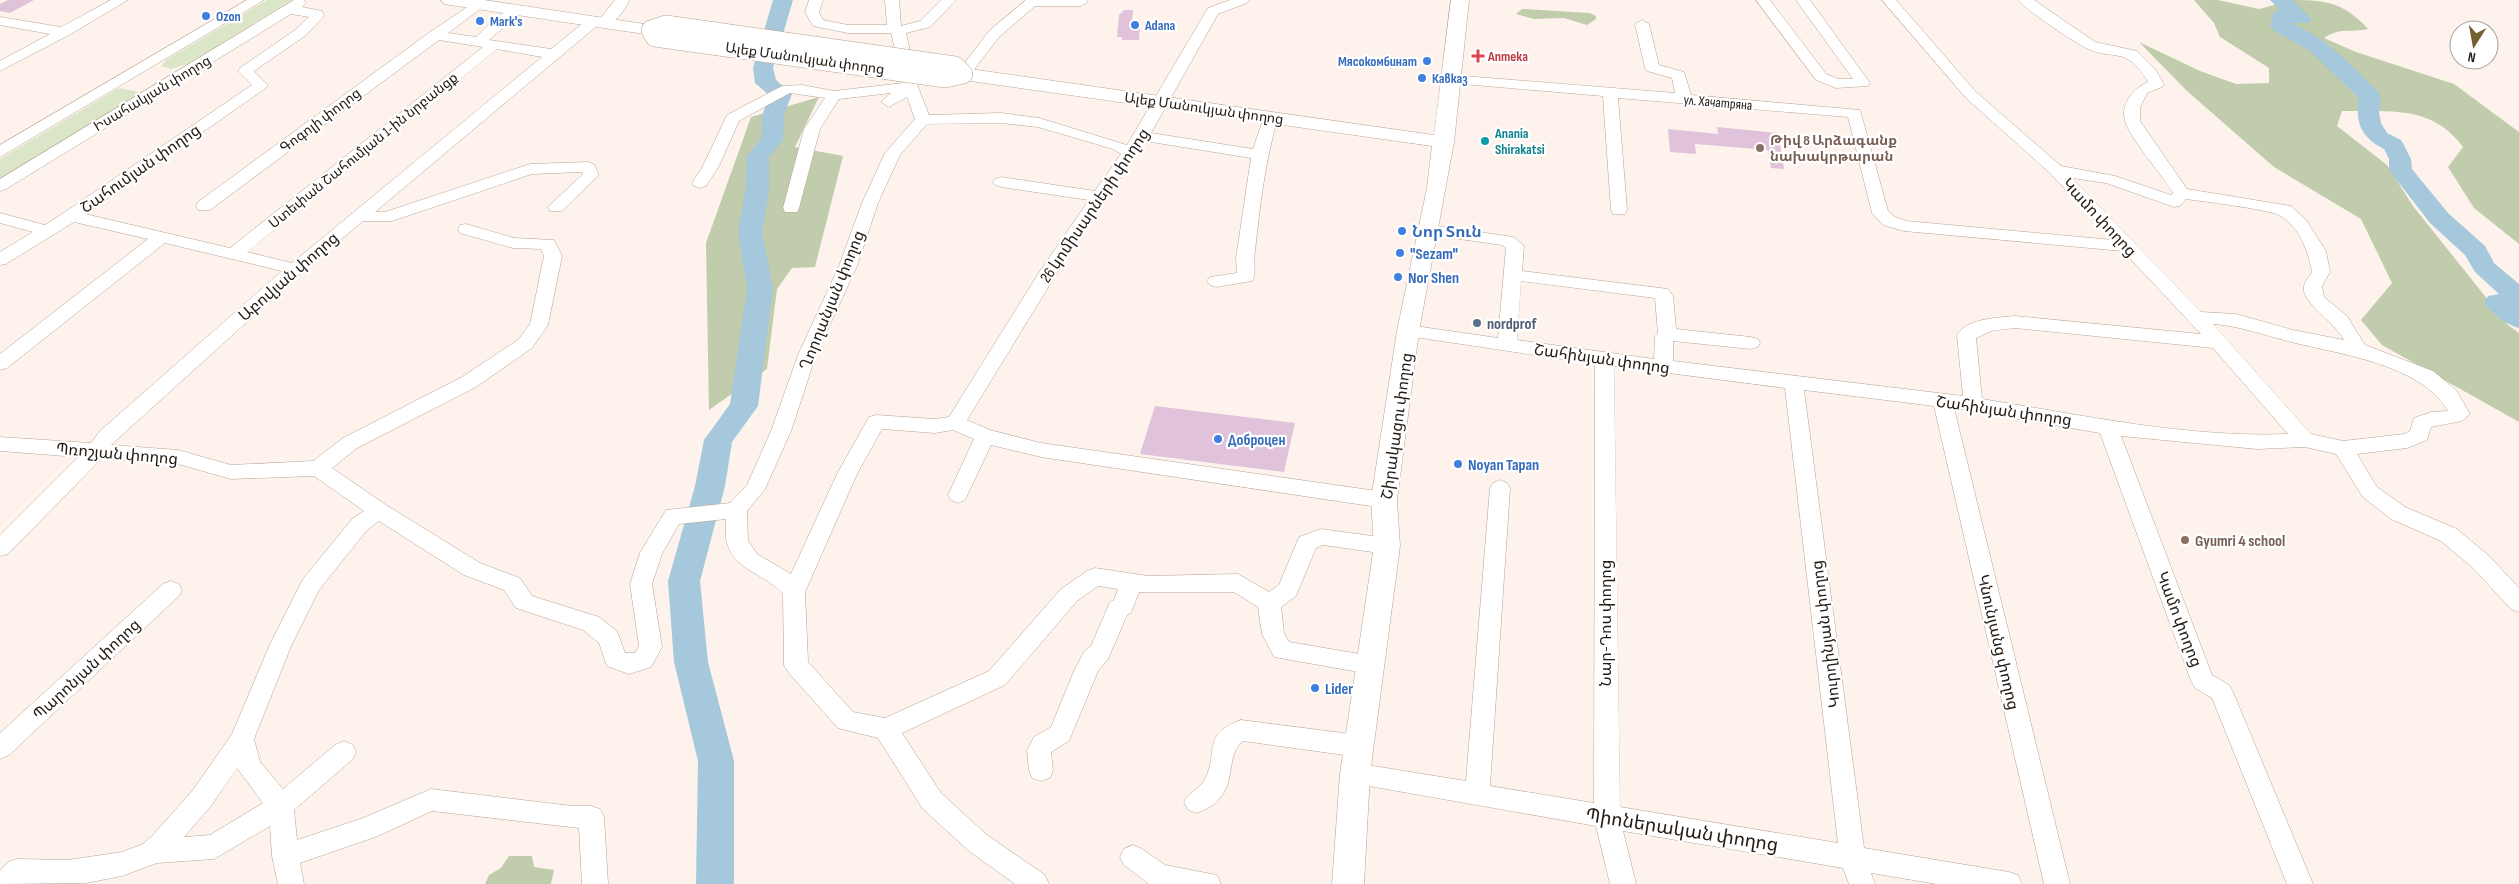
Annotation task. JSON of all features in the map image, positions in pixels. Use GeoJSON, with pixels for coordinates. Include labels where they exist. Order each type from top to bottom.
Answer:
{"type":"FeatureCollection","features":[{"type":"Feature","properties":{"kind":"main road","name":"Ալեք Մանուկյան փողոց"},"geometry":{"type":"LineString","coordinates":[[450,0],[651,30],[655,37],[945,78],[963,74],[1444,142]]}},
{"type":"Feature","properties":{"kind":"main road","name":"Շիրակացու փողոց"},"geometry":{"type":"LineString","coordinates":[[1348,884],[1359,746],[1386,546],[1384,500],[1408,331],[1430,230],[1444,142],[1460,0]]}},
{"type":"Feature","properties":{"kind":"street"},"geometry":{"type":"LineString","coordinates":[[0,67],[121,0]]}},
{"type":"Feature","properties":{"kind":"street","name":"Իսահակյան փողոց"},"geometry":{"type":"LineString","coordinates":[[0,152],[257,0]]}},
{"type":"Feature","properties":{"kind":"street","name":"Իսահակյան փողոց"},"geometry":{"type":"LineString","coordinates":[[0,186],[304,0]]}},
{"type":"Feature","properties":{"kind":"street","name":"Աբովյան փողոց"},"geometry":{"type":"LineString","coordinates":[[0,548],[96,451],[107,436],[295,269],[553,54],[620,6],[622,0]]}},
{"type":"Feature","properties":{"kind":"street"},"geometry":{"type":"LineString","coordinates":[[816,0],[812,12],[818,23],[848,29],[896,30],[925,24],[949,0]]}},
{"type":"Feature","properties":{"kind":"street"},"geometry":{"type":"LineString","coordinates":[[892,0],[896,30],[911,87],[923,120],[1001,118],[1039,123],[1119,146],[1129,153]]}},
{"type":"Feature","properties":{"kind":"street","name":"26 կոմիսարների փողոց"},"geometry":{"type":"LineString","coordinates":[[955,423],[1049,271],[1141,136],[1213,11],[1242,0]]}},
{"type":"Feature","properties":{"kind":"street"},"geometry":{"type":"LineString","coordinates":[[1763,0],[1821,77],[1836,84],[1854,107],[1880,214],[1889,221],[1904,226],[2127,246]]}},
{"type":"Feature","properties":{"kind":"street"},"geometry":{"type":"LineString","coordinates":[[1803,0],[1863,83],[1862,96],[1854,107]]}},
{"type":"Feature","properties":{"kind":"street","name":"Կամո փողոց"},"geometry":{"type":"LineString","coordinates":[[1888,0],[1972,95],[2056,170],[2196,317],[2305,440]]}},
{"type":"Feature","properties":{"kind":"street"},"geometry":{"type":"LineString","coordinates":[[2025,0],[2090,45],[2132,54],[2150,72],[2157,84],[2140,90],[2132,108],[2132,121],[2138,134],[2163,164],[2182,193],[2285,210],[2300,224],[2318,251],[2321,272],[2313,286],[2315,299],[2336,315],[2353,335],[2357,349],[2292,336],[2236,320],[2196,317]]}},
{"type":"Feature","properties":{"kind":"street"},"geometry":{"type":"LineString","coordinates":[[963,74],[995,32],[1033,1],[1081,2]]}},
{"type":"Feature","properties":{"kind":"street","name":"Գոգոլի փողոց"},"geometry":{"type":"LineString","coordinates":[[204,206],[478,4]]}},
{"type":"Feature","properties":{"kind":"street","name":"Շահումյան փողոց"},"geometry":{"type":"LineString","coordinates":[[0,260],[49,231],[261,85],[245,73],[247,69],[300,33],[318,16],[317,14],[289,9]]}},
{"type":"Feature","properties":{"kind":"street","name":"Ստեփան Շահումյան 1-ին նրբանցք"},"geometry":{"type":"LineString","coordinates":[[233,255],[312,194],[432,92],[486,43],[500,21],[515,10]]}},
{"type":"Feature","properties":{"kind":"street"},"geometry":{"type":"LineString","coordinates":[[0,21],[64,32]]}},
{"type":"Feature","properties":{"kind":"street"},"geometry":{"type":"LineString","coordinates":[[1642,24],[1652,68],[1679,75],[1684,99]]}},
{"type":"Feature","properties":{"kind":"street"},"geometry":{"type":"LineString","coordinates":[[435,35],[553,54]]}},
{"type":"Feature","properties":{"kind":"street"},"geometry":{"type":"LineString","coordinates":[[141,68],[181,76]]}},
{"type":"Feature","properties":{"kind":"street","name":"ул. Хачатряна"},"geometry":{"type":"LineString","coordinates":[[1451,79],[1684,99],[1854,107]]}},
{"type":"Feature","properties":{"kind":"street"},"geometry":{"type":"LineString","coordinates":[[1836,84],[1863,83]]}},
{"type":"Feature","properties":{"kind":"street"},"geometry":{"type":"LineString","coordinates":[[700,183],[711,166],[732,118],[787,89],[802,89],[834,95],[911,87]]}},
{"type":"Feature","properties":{"kind":"street"},"geometry":{"type":"LineString","coordinates":[[889,102],[911,87]]}},
{"type":"Feature","properties":{"kind":"street"},"geometry":{"type":"LineString","coordinates":[[1610,93],[1619,210]]}},
{"type":"Feature","properties":{"kind":"street"},"geometry":{"type":"LineString","coordinates":[[791,208],[812,128],[834,95]]}},
{"type":"Feature","properties":{"kind":"street"},"geometry":{"type":"LineString","coordinates":[[1216,281],[1246,277],[1245,258],[1259,155],[1270,117]]}},
{"type":"Feature","properties":{"kind":"street","name":"Ղորղանյան փողոց"},"geometry":{"type":"LineString","coordinates":[[737,509],[755,489],[781,431],[807,355],[848,266],[870,203],[893,153],[923,120]]}},
{"type":"Feature","properties":{"kind":"street"},"geometry":{"type":"LineString","coordinates":[[1141,136],[1259,155]]}},
{"type":"Feature","properties":{"kind":"street"},"geometry":{"type":"LineString","coordinates":[[357,216],[386,217],[530,169],[567,166],[588,167],[591,175],[556,207]]}},
{"type":"Feature","properties":{"kind":"street"},"geometry":{"type":"LineString","coordinates":[[2056,170],[2086,173],[2109,179],[2174,202],[2182,193]]}},
{"type":"Feature","properties":{"kind":"street"},"geometry":{"type":"LineString","coordinates":[[1001,182],[1100,197]]}},
{"type":"Feature","properties":{"kind":"street"},"geometry":{"type":"LineString","coordinates":[[71,216],[295,269]]}},
{"type":"Feature","properties":{"kind":"street"},"geometry":{"type":"LineString","coordinates":[[0,218],[49,231]]}},
{"type":"Feature","properties":{"kind":"street"},"geometry":{"type":"LineString","coordinates":[[466,230],[513,243],[548,244],[552,256],[539,325],[525,344],[469,382],[350,443],[318,468],[378,511],[472,569],[512,584],[524,602],[591,623],[609,638],[615,659],[629,664],[643,660],[651,647],[641,584],[651,553],[674,516],[737,509],[737,542],[749,560],[784,580],[794,592]]}},
{"type":"Feature","properties":{"kind":"street"},"geometry":{"type":"LineString","coordinates":[[1430,230],[1499,239],[1515,246],[1506,345]]}},
{"type":"Feature","properties":{"kind":"street"},"geometry":{"type":"LineString","coordinates":[[0,364],[161,238]]}},
{"type":"Feature","properties":{"kind":"street"},"geometry":{"type":"LineString","coordinates":[[1513,275],[1662,293],[1664,296],[1667,334],[1664,337],[1663,367]]}},
{"type":"Feature","properties":{"kind":"street"},"geometry":{"type":"LineString","coordinates":[[1973,404],[1966,335],[1986,326],[2015,322],[2218,342]]}},
{"type":"Feature","properties":{"kind":"street","name":"Շահինյան փողոց"},"geometry":{"type":"LineString","coordinates":[[1408,331],[1604,360],[1973,404],[2108,428],[2257,442],[2305,440],[2343,448],[2407,441],[2420,435],[2421,423],[2431,417],[2453,418],[2460,414],[2449,395],[2426,376],[2357,349]]}},
{"type":"Feature","properties":{"kind":"street"},"geometry":{"type":"LineString","coordinates":[[1667,334],[1751,343]]}},
{"type":"Feature","properties":{"kind":"street","name":"Նար-Դոս փողոց"},"geometry":{"type":"LineString","coordinates":[[1604,360],[1607,817],[1624,884]]}},
{"type":"Feature","properties":{"kind":"street","name":"Կուրղինյան փողոց"},"geometry":{"type":"LineString","coordinates":[[1794,383],[1852,856],[1862,884]]}},
{"type":"Feature","properties":{"kind":"street","name":"Կնունյանց փողոց"},"geometry":{"type":"LineString","coordinates":[[1942,400],[2057,884]]}},
{"type":"Feature","properties":{"kind":"street"},"geometry":{"type":"LineString","coordinates":[[1370,664],[1282,650],[1273,634],[1269,603],[1238,583],[1148,585],[1094,577],[1069,595],[997,678],[886,728],[846,721],[796,665],[794,592],[847,474],[876,422],[934,426],[955,423],[986,436],[1041,450],[1384,500]]}},
{"type":"Feature","properties":{"kind":"street","name":"Կամո փողոց"},"geometry":{"type":"LineString","coordinates":[[2108,428],[2203,681],[2221,692],[2300,884]]}},
{"type":"Feature","properties":{"kind":"street"},"geometry":{"type":"LineString","coordinates":[[958,495],[986,436]]}},
{"type":"Feature","properties":{"kind":"street","name":"Պռոշյան փողոց"},"geometry":{"type":"LineString","coordinates":[[0,444],[178,457],[232,472],[318,468]]}},
{"type":"Feature","properties":{"kind":"street"},"geometry":{"type":"LineString","coordinates":[[2343,448],[2370,492],[2398,514],[2449,535],[2481,562],[2519,603]]}},
{"type":"Feature","properties":{"kind":"street"},"geometry":{"type":"LineString","coordinates":[[1477,795],[1500,488]]}},
{"type":"Feature","properties":{"kind":"street"},"geometry":{"type":"LineString","coordinates":[[5,884],[17,871],[47,873],[125,864],[153,851],[194,810],[212,787],[242,739],[281,644],[311,585],[360,524],[378,511]]}},
{"type":"Feature","properties":{"kind":"street"},"geometry":{"type":"LineString","coordinates":[[1269,603],[1288,590],[1307,543],[1321,537],[1386,546]]}},
{"type":"Feature","properties":{"kind":"street"},"geometry":{"type":"LineString","coordinates":[[1041,770],[1039,750],[1043,744],[1060,734],[1092,658],[1100,652],[1118,608],[1123,607],[1131,582]]}},
{"type":"Feature","properties":{"kind":"street","name":"Պարոնյան փողոց"},"geometry":{"type":"LineString","coordinates":[[0,748],[172,590]]}},
{"type":"Feature","properties":{"kind":"street"},"geometry":{"type":"LineString","coordinates":[[886,728],[932,801],[978,843],[1036,884]]}},
{"type":"Feature","properties":{"kind":"street"},"geometry":{"type":"LineString","coordinates":[[1197,802],[1214,786],[1225,741],[1235,732],[1241,730],[1359,746]]}},
{"type":"Feature","properties":{"kind":"street"},"geometry":{"type":"LineString","coordinates":[[242,739],[249,767],[281,806],[285,856],[291,884]]}},
{"type":"Feature","properties":{"kind":"street"},"geometry":{"type":"LineString","coordinates":[[153,851],[214,847],[281,806],[344,752]]}},
{"type":"Feature","properties":{"kind":"street","name":"Պիոներական փողոց"},"geometry":{"type":"LineString","coordinates":[[1356,774],[1852,856],[2009,884]]}},
{"type":"Feature","properties":{"kind":"street"},"geometry":{"type":"LineString","coordinates":[[285,856],[369,828],[431,800],[572,817],[591,816],[595,884]]}},
{"type":"Feature","properties":{"kind":"street"},"geometry":{"type":"LineString","coordinates":[[1133,857],[1159,876],[1208,884]]}},
{"type":"Feature","properties":{"kind":"green space"},"geometry":{"type":"Polygon","coordinates":[[[267,0],[292,0],[187,64],[171,69],[161,66],[166,60],[267,0]]]}},
{"type":"Feature","properties":{"kind":"green space"},"geometry":{"type":"Polygon","coordinates":[[[2194,0],[2218,0],[2259,9],[2282,3],[2282,0],[2309,0],[2340,7],[2359,19],[2368,29],[2340,31],[2324,38],[2356,52],[2454,84],[2519,132],[2519,244],[2474,208],[2448,167],[2463,147],[2451,133],[2437,123],[2423,117],[2393,111],[2342,111],[2337,126],[2387,165],[2413,206],[2508,325],[2519,333],[2519,422],[2382,345],[2361,320],[2392,283],[2361,219],[2274,167],[2187,91],[2139,42],[2200,71],[2236,84],[2269,83],[2269,68],[2220,37],[2214,23],[2194,0]]]}},
{"type":"Feature","properties":{"kind":"green space"},"geometry":{"type":"Polygon","coordinates":[[[1522,9],[1590,13],[1596,16],[1596,19],[1587,25],[1564,18],[1534,19],[1516,14],[1522,9]]]}},
{"type":"Feature","properties":{"kind":"green space"},"geometry":{"type":"Polygon","coordinates":[[[119,88],[145,93],[0,180],[0,159],[119,88]]]}},
{"type":"Feature","properties":{"kind":"green space"},"geometry":{"type":"Polygon","coordinates":[[[819,97],[795,147],[843,156],[815,267],[792,268],[777,289],[767,369],[709,410],[706,243],[751,117],[819,97]]]}},
{"type":"Feature","properties":{"kind":"green space"},"geometry":{"type":"Polygon","coordinates":[[[509,856],[532,856],[534,867],[554,870],[551,884],[485,884],[489,875],[501,868],[509,856]]]}},
{"type":"Feature","properties":{"kind":"building"},"geometry":{"type":"Polygon","coordinates":[[[8,0],[34,0],[10,13],[0,11],[0,4],[8,0]]]}},
{"type":"Feature","properties":{"kind":"building","name":"Adana"},"geometry":{"type":"Polygon","coordinates":[[[1124,10],[1133,10],[1132,22],[1140,22],[1139,40],[1122,40],[1122,37],[1117,37],[1119,15],[1124,10]]]}},
{"type":"Feature","properties":{"kind":"building","name":"Թիվ 8 Արձագանք նախակրթարան"},"geometry":{"type":"Polygon","coordinates":[[[1717,127],[1778,133],[1784,169],[1771,168],[1768,150],[1695,144],[1696,154],[1670,152],[1668,129],[1718,134],[1717,127]]]}},
{"type":"Feature","properties":{"kind":"building","name":"Доброцен"},"geometry":{"type":"Polygon","coordinates":[[[1155,406],[1295,423],[1284,472],[1140,454],[1155,406]]]}},
{"type":"Feature","properties":{"kind":"waterway"},"geometry":{"type":"LineString","coordinates":[[715,884],[716,761],[691,662],[684,581],[710,486],[718,440],[744,406],[760,288],[750,232],[757,193],[758,156],[772,140],[773,115],[781,94],[766,83],[763,68],[783,0]]}},
{"type":"Feature","properties":{"kind":"waterway"},"geometry":{"type":"LineString","coordinates":[[2280,0],[2302,19],[2281,16],[2280,26],[2305,39],[2329,56],[2370,97],[2368,112],[2370,123],[2378,137],[2393,145],[2400,159],[2401,170],[2439,218],[2476,251],[2484,267],[2519,297]]}},
{"type":"Feature","properties":{"kind":"waterway"},"geometry":{"type":"LineString","coordinates":[[2514,301],[2497,302],[2519,320]]}},
{"type":"Feature","properties":{"kind":"place","name":"Ozon"},"geometry":{"type":"Point","coordinates":[206,16]}},
{"type":"Feature","properties":{"kind":"place","name":"Mark's"},"geometry":{"type":"Point","coordinates":[480,21]}},
{"type":"Feature","properties":{"kind":"place","name":"Adana"},"geometry":{"type":"Point","coordinates":[1135,25]}},
{"type":"Feature","properties":{"kind":"place","name":"Аптека"},"geometry":{"type":"Point","coordinates":[1478,56]}},
{"type":"Feature","properties":{"kind":"place","name":"Мясокомбинат"},"geometry":{"type":"Point","coordinates":[1427,61]}},
{"type":"Feature","properties":{"kind":"place","name":"Кавказ"},"geometry":{"type":"Point","coordinates":[1422,78]}},
{"type":"Feature","properties":{"kind":"place","name":"Anania Shirakatsi"},"geometry":{"type":"Point","coordinates":[1485,141]}},
{"type":"Feature","properties":{"kind":"place","name":"Թիվ 8 Արձագանք նախակրթարան"},"geometry":{"type":"Point","coordinates":[1760,148]}},
{"type":"Feature","properties":{"kind":"place","name":"Նոր Տուն"},"geometry":{"type":"Point","coordinates":[1402,231]}},
{"type":"Feature","properties":{"kind":"place","name":"\"Sezam\""},"geometry":{"type":"Point","coordinates":[1400,253]}},
{"type":"Feature","properties":{"kind":"place","name":"Nor Shen"},"geometry":{"type":"Point","coordinates":[1398,277]}},
{"type":"Feature","properties":{"kind":"place","name":"nordprof"},"geometry":{"type":"Point","coordinates":[1477,323]}},
{"type":"Feature","properties":{"kind":"place","name":"Доброцен"},"geometry":{"type":"Point","coordinates":[1218,439]}},
{"type":"Feature","properties":{"kind":"place","name":"Noyan Tapan"},"geometry":{"type":"Point","coordinates":[1458,464]}},
{"type":"Feature","properties":{"kind":"place","name":"Gyumri 4 school"},"geometry":{"type":"Point","coordinates":[2185,540]}},
{"type":"Feature","properties":{"kind":"place","name":"Lider"},"geometry":{"type":"Point","coordinates":[1315,688]}}]}
